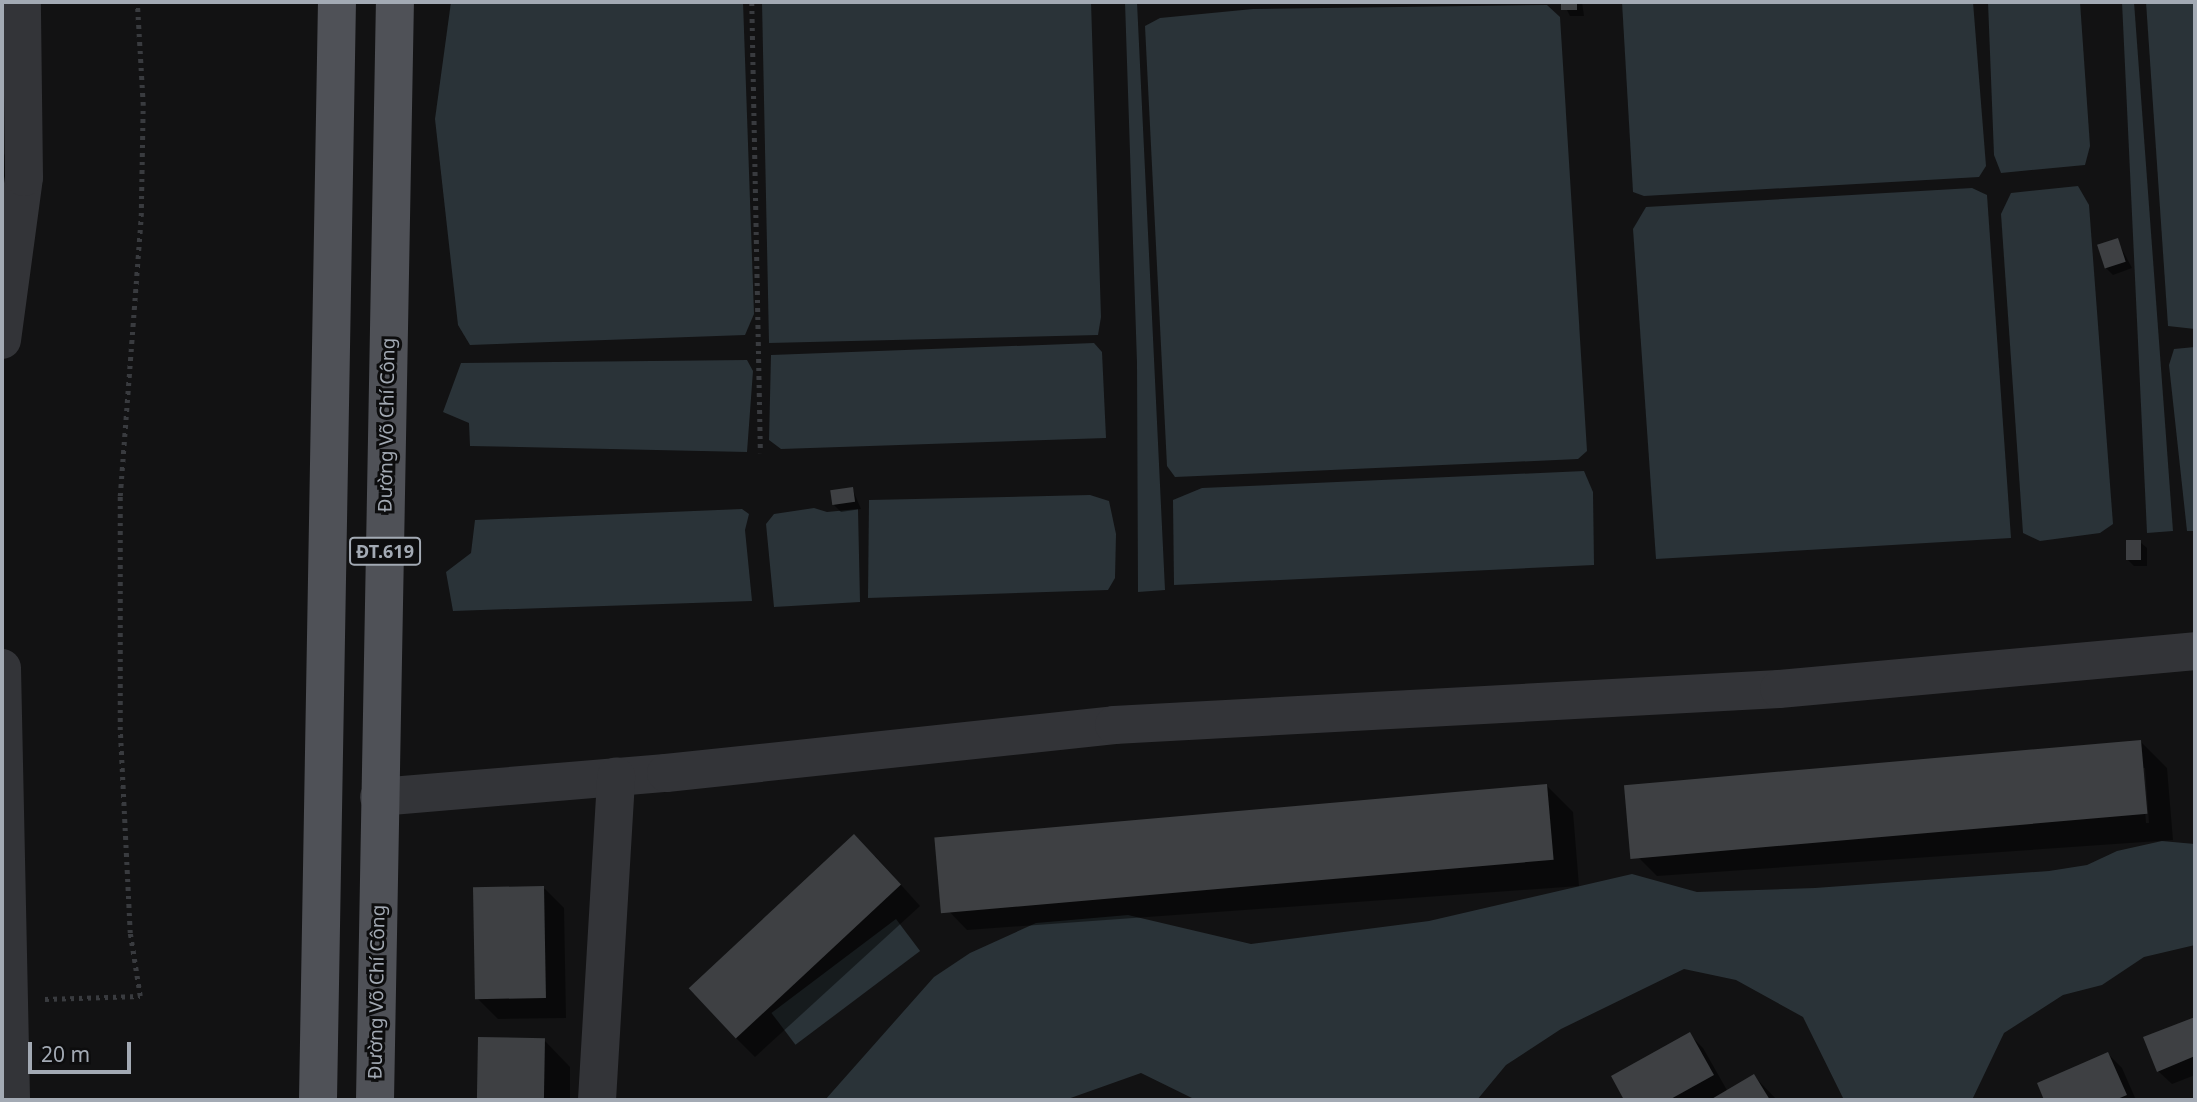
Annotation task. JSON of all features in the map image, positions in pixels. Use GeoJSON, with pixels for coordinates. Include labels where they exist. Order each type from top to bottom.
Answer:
{"type":"FeatureCollection","features":[{"type":"Feature","properties":{"kind":"main road","name":"ĐT.619"},"geometry":{"type":"LineString","coordinates":[[318,1100],[337,2]]}},
{"type":"Feature","properties":{"kind":"main road","name":"Đường Võ Chí Công"},"geometry":{"type":"LineString","coordinates":[[375,1100],[395,2]]}},
{"type":"Feature","properties":{"kind":"main road"},"geometry":{"type":"LineString","coordinates":[[324,795],[379,797]]}},
{"type":"Feature","properties":{"kind":"street"},"geometry":{"type":"LineString","coordinates":[[2,340],[24,177],[22,2]]}},
{"type":"Feature","properties":{"kind":"street"},"geometry":{"type":"LineString","coordinates":[[379,797],[616,777],[1114,725],[1779,689],[2195,651]]}},
{"type":"Feature","properties":{"kind":"street"},"geometry":{"type":"LineString","coordinates":[[2,668],[4,1001],[11,1100]]}},
{"type":"Feature","properties":{"kind":"street"},"geometry":{"type":"LineString","coordinates":[[597,1100],[616,777]]}},
{"type":"Feature","properties":{"kind":"path"},"geometry":{"type":"LineString","coordinates":[[4,1001],[140,996],[130,933],[120,703],[120,496],[141,216],[143,105],[137,2]]}},
{"type":"Feature","properties":{"kind":"path"},"geometry":{"type":"LineString","coordinates":[[752,2],[761,453]]}},
{"type":"Feature","properties":{"kind":"shaded area"},"geometry":{"type":"Polygon","coordinates":[[[451,2],[743,2],[754,314],[745,335],[470,345],[458,325],[435,119],[451,2]]]}},
{"type":"Feature","properties":{"kind":"shaded area"},"geometry":{"type":"Polygon","coordinates":[[[762,2],[1091,2],[1101,317],[1098,335],[769,343],[762,2]]]}},
{"type":"Feature","properties":{"kind":"shaded area"},"geometry":{"type":"Polygon","coordinates":[[[1125,2],[1137,2],[1165,590],[1138,592],[1137,363],[1125,2]]]}},
{"type":"Feature","properties":{"kind":"shaded area"},"geometry":{"type":"Polygon","coordinates":[[[1622,2],[1973,2],[1986,166],[1979,177],[1644,196],[1633,192],[1622,2]]]}},
{"type":"Feature","properties":{"kind":"shaded area"},"geometry":{"type":"Polygon","coordinates":[[[1988,2],[2080,2],[2090,146],[2085,165],[2001,173],[1994,155],[1988,2]]]}},
{"type":"Feature","properties":{"kind":"shaded area"},"geometry":{"type":"Polygon","coordinates":[[[2122,2],[2134,2],[2173,531],[2147,533],[2122,2]]]}},
{"type":"Feature","properties":{"kind":"shaded area"},"geometry":{"type":"Polygon","coordinates":[[[2146,2],[2195,2],[2195,329],[2168,326],[2146,2]]]}},
{"type":"Feature","properties":{"kind":"shaded area"},"geometry":{"type":"Polygon","coordinates":[[[1547,5],[1560,17],[1587,451],[1578,459],[1175,477],[1167,466],[1145,26],[1160,18],[1253,9],[1547,5]]]}},
{"type":"Feature","properties":{"kind":"shaded area"},"geometry":{"type":"Polygon","coordinates":[[[2078,186],[2089,205],[2113,524],[2100,533],[2040,541],[2023,533],[2001,214],[2011,193],[2078,186]]]}},
{"type":"Feature","properties":{"kind":"shaded area"},"geometry":{"type":"Polygon","coordinates":[[[1972,188],[1987,195],[2011,538],[1656,559],[1633,229],[1646,207],[1972,188]]]}},
{"type":"Feature","properties":{"kind":"shaded area"},"geometry":{"type":"Polygon","coordinates":[[[1094,343],[1102,352],[1106,438],[781,449],[769,440],[771,355],[1094,343]]]}},
{"type":"Feature","properties":{"kind":"shaded area"},"geometry":{"type":"Polygon","coordinates":[[[2195,347],[2195,531],[2187,531],[2169,365],[2174,349],[2195,347]]]}},
{"type":"Feature","properties":{"kind":"shaded area"},"geometry":{"type":"Polygon","coordinates":[[[747,360],[753,371],[747,452],[470,446],[469,423],[443,412],[461,363],[747,360]]]}},
{"type":"Feature","properties":{"kind":"shaded area"},"geometry":{"type":"Polygon","coordinates":[[[1584,471],[1593,492],[1594,565],[1174,585],[1173,500],[1202,488],[1584,471]]]}},
{"type":"Feature","properties":{"kind":"shaded area"},"geometry":{"type":"Polygon","coordinates":[[[1090,495],[1109,501],[1116,534],[1115,578],[1108,590],[868,598],[869,500],[1090,495]]]}},
{"type":"Feature","properties":{"kind":"shaded area"},"geometry":{"type":"Polygon","coordinates":[[[814,508],[827,512],[858,509],[860,602],[774,607],[766,524],[774,514],[814,508]]]}},
{"type":"Feature","properties":{"kind":"shaded area"},"geometry":{"type":"Polygon","coordinates":[[[742,509],[749,514],[745,530],[752,601],[453,611],[446,572],[471,553],[475,520],[742,509]]]}},
{"type":"Feature","properties":{"kind":"shaded area"},"geometry":{"type":"Polygon","coordinates":[[[2162,841],[2195,844],[2195,945],[2144,957],[2102,985],[2063,995],[2004,1033],[1972,1100],[1844,1100],[1803,1017],[1736,980],[1684,969],[1561,1029],[1506,1065],[1477,1100],[1196,1100],[1141,1073],[1065,1100],[825,1100],[934,977],[970,953],[1036,923],[1128,915],[1251,944],[1429,921],[1632,874],[1697,892],[1815,888],[2049,871],[2087,865],[2117,851],[2162,841]]]}},
{"type":"Feature","properties":{"kind":"shaded area"},"geometry":{"type":"Polygon","coordinates":[[[896,919],[920,951],[795,1045],[771,1013],[896,919]]]}},
{"type":"Feature","properties":{"kind":"building"},"geometry":{"type":"Polygon","coordinates":[[[1561,2],[1577,2],[1577,10],[1561,10],[1561,2]]]}},
{"type":"Feature","properties":{"kind":"building"},"geometry":{"type":"Polygon","coordinates":[[[2118,238],[2126,262],[2105,269],[2097,245],[2118,238]]]}},
{"type":"Feature","properties":{"kind":"building"},"geometry":{"type":"Polygon","coordinates":[[[853,487],[855,502],[832,505],[830,490],[853,487]]]}},
{"type":"Feature","properties":{"kind":"building"},"geometry":{"type":"Polygon","coordinates":[[[2126,540],[2141,540],[2141,560],[2126,560],[2126,540]]]}},
{"type":"Feature","properties":{"kind":"building"},"geometry":{"type":"Polygon","coordinates":[[[2141,740],[2147,814],[1630,859],[1624,785],[2141,740]]]}},
{"type":"Feature","properties":{"kind":"building"},"geometry":{"type":"Polygon","coordinates":[[[1547,784],[1554,860],[941,913],[934,838],[1547,784]]]}},
{"type":"Feature","properties":{"kind":"building"},"geometry":{"type":"Polygon","coordinates":[[[854,834],[901,884],[736,1039],[689,988],[854,834]]]}},
{"type":"Feature","properties":{"kind":"building"},"geometry":{"type":"Polygon","coordinates":[[[544,886],[546,998],[475,999],[473,887],[544,886]]]}},
{"type":"Feature","properties":{"kind":"building"},"geometry":{"type":"Polygon","coordinates":[[[2195,1017],[2195,1056],[2157,1072],[2143,1037],[2195,1017]]]}},
{"type":"Feature","properties":{"kind":"building"},"geometry":{"type":"Polygon","coordinates":[[[1690,1032],[1714,1075],[1669,1100],[1624,1100],[1611,1076],[1690,1032]]]}},
{"type":"Feature","properties":{"kind":"building"},"geometry":{"type":"Polygon","coordinates":[[[478,1037],[545,1038],[544,1100],[477,1100],[478,1037]]]}},
{"type":"Feature","properties":{"kind":"building"},"geometry":{"type":"Polygon","coordinates":[[[2108,1052],[2127,1095],[2115,1100],[2044,1100],[2037,1083],[2108,1052]]]}},
{"type":"Feature","properties":{"kind":"building"},"geometry":{"type":"Polygon","coordinates":[[[1754,1074],[1770,1100],[1710,1100],[1754,1074]]]}}]}
